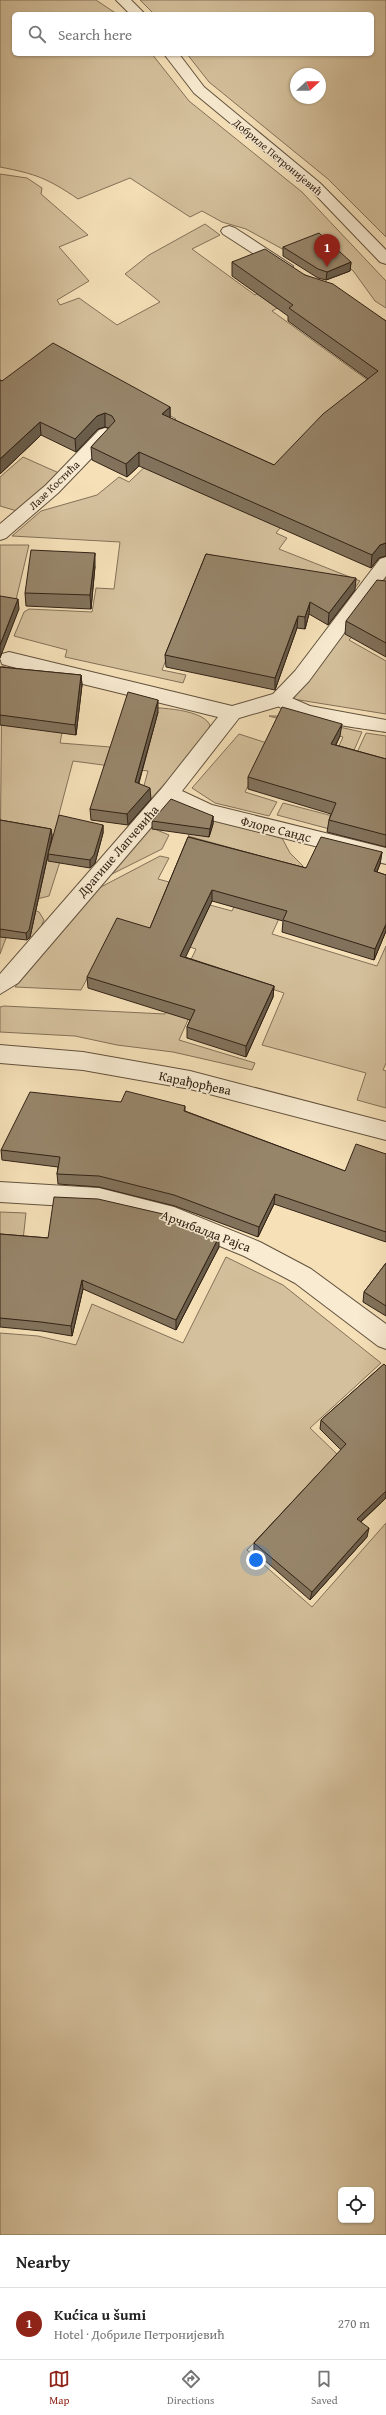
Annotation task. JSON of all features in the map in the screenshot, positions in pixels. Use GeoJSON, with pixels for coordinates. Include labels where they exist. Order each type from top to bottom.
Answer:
{"type":"FeatureCollection","features":[{"type":"Feature","properties":{"kind":"street"},"geometry":{"type":"LineString","coordinates":[[124,0],[136,12]]}},
{"type":"Feature","properties":{"kind":"street","name":"Добриле Петронијевић"},"geometry":{"type":"LineString","coordinates":[[173,56],[199,90],[315,186],[386,259]]}},
{"type":"Feature","properties":{"kind":"street"},"geometry":{"type":"LineString","coordinates":[[229,231],[299,275]]}},
{"type":"Feature","properties":{"kind":"street","name":"Лазе Костића"},"geometry":{"type":"LineString","coordinates":[[0,534],[52,489],[105,434]]}},
{"type":"Feature","properties":{"kind":"street"},"geometry":{"type":"LineString","coordinates":[[9,659],[232,713],[280,699],[302,676],[386,563]]}},
{"type":"Feature","properties":{"kind":"street","name":"Драгише Лапчевића"},"geometry":{"type":"LineString","coordinates":[[0,985],[11,977],[169,793],[232,713]]}},
{"type":"Feature","properties":{"kind":"street","name":"Флоре Сандс"},"geometry":{"type":"LineString","coordinates":[[169,793],[207,811],[386,856]]}},
{"type":"Feature","properties":{"kind":"street","name":"Карађорђева"},"geometry":{"type":"LineString","coordinates":[[0,1054],[83,1061],[190,1080],[386,1131]]}},
{"type":"Feature","properties":{"kind":"street","name":"Арчибалда Рајса"},"geometry":{"type":"LineString","coordinates":[[0,1192],[99,1198],[166,1214],[252,1249],[303,1276],[386,1338]]}},
{"type":"Feature","properties":{"kind":"lane"},"geometry":{"type":"LineString","coordinates":[[280,699],[306,712],[386,726]]}},
{"type":"Feature","properties":{"kind":"shaded area"},"geometry":{"type":"Polygon","coordinates":[[[0,0],[96,0],[114,12],[12,12],[12,56],[154,56],[189,101],[302,192],[386,281],[386,308],[375,301],[354,272],[321,239],[286,251],[246,229],[222,222],[202,211],[190,217],[130,178],[78,199],[49,181],[23,172],[0,167],[0,0]]]}},
{"type":"Feature","properties":{"kind":"shaded area"},"geometry":{"type":"Polygon","coordinates":[[[140,0],[386,0],[386,237],[328,179],[209,82],[189,56],[374,56],[374,12],[152,12],[140,0]]]}},
{"type":"Feature","properties":{"kind":"shaded area"},"geometry":{"type":"Polygon","coordinates":[[[0,174],[27,178],[42,188],[41,194],[88,235],[59,247],[89,281],[57,300],[60,305],[79,298],[117,325],[160,302],[125,274],[149,255],[205,224],[220,235],[192,249],[255,295],[289,276],[309,290],[272,311],[373,384],[300,503],[276,533],[287,538],[279,549],[360,581],[336,614],[260,600],[182,619],[162,670],[186,675],[183,683],[65,657],[67,650],[14,636],[24,612],[29,609],[92,612],[96,588],[114,589],[120,542],[12,536],[41,511],[97,495],[119,477],[129,482],[178,435],[167,428],[176,419],[54,350],[0,387],[0,174]]]}},
{"type":"Feature","properties":{"kind":"shaded area"},"geometry":{"type":"Polygon","coordinates":[[[23,457],[59,473],[17,511],[0,506],[0,477],[23,457]]]}},
{"type":"Feature","properties":{"kind":"shaded area"},"geometry":{"type":"Polygon","coordinates":[[[0,545],[29,545],[15,604],[0,602],[0,545]]]}},
{"type":"Feature","properties":{"kind":"shaded area"},"geometry":{"type":"Polygon","coordinates":[[[386,575],[386,620],[375,615],[349,640],[386,661],[386,714],[293,699],[386,575]]]}},
{"type":"Feature","properties":{"kind":"shaded area"},"geometry":{"type":"Polygon","coordinates":[[[2,666],[65,682],[68,702],[60,743],[123,748],[131,706],[162,708],[186,712],[205,719],[210,725],[205,740],[146,804],[139,804],[148,771],[73,761],[58,818],[73,821],[49,896],[33,900],[0,879],[2,666]]]}},
{"type":"Feature","properties":{"kind":"shaded area"},"geometry":{"type":"Polygon","coordinates":[[[269,716],[289,716],[362,732],[335,794],[319,790],[343,737],[269,716]]]}},
{"type":"Feature","properties":{"kind":"shaded area"},"geometry":{"type":"Polygon","coordinates":[[[366,733],[386,736],[386,768],[354,759],[366,733]]]}},
{"type":"Feature","properties":{"kind":"shaded area"},"geometry":{"type":"Polygon","coordinates":[[[239,734],[270,744],[245,792],[277,802],[269,816],[215,803],[192,788],[239,734]]]}},
{"type":"Feature","properties":{"kind":"shaded area"},"geometry":{"type":"Polygon","coordinates":[[[283,803],[386,830],[386,844],[277,815],[283,803]]]}},
{"type":"Feature","properties":{"kind":"shaded area"},"geometry":{"type":"Polygon","coordinates":[[[169,807],[173,808],[157,830],[169,835],[162,849],[110,875],[169,807]]]}},
{"type":"Feature","properties":{"kind":"shaded area"},"geometry":{"type":"Polygon","coordinates":[[[200,817],[282,838],[290,853],[303,866],[272,934],[377,966],[386,946],[386,1063],[383,1070],[386,1071],[386,1108],[357,1100],[366,1073],[262,1045],[284,993],[211,969],[179,1040],[255,1063],[252,1070],[173,1052],[117,1045],[75,1036],[0,1032],[0,1007],[4,1006],[165,1014],[196,949],[116,924],[81,990],[15,987],[99,888],[160,856],[169,858],[158,879],[169,882],[166,893],[232,911],[257,855],[188,836],[200,817]]]}},
{"type":"Feature","properties":{"kind":"shaded area"},"geometry":{"type":"Polygon","coordinates":[[[31,909],[39,912],[44,920],[41,927],[29,941],[34,917],[6,938],[0,954],[0,929],[31,909]]]}},
{"type":"Feature","properties":{"kind":"shaded area"},"geometry":{"type":"Polygon","coordinates":[[[0,1212],[26,1213],[23,1240],[0,1238],[0,1212]]]}},
{"type":"Feature","properties":{"kind":"shaded area"},"geometry":{"type":"Polygon","coordinates":[[[226,1257],[283,1285],[381,1363],[310,1428],[337,1454],[247,1550],[312,1607],[386,1523],[386,2235],[0,2235],[0,1333],[38,1336],[76,1345],[92,1304],[183,1343],[226,1257]]]}},
{"type":"Feature","properties":{"kind":"building"},"geometry":{"type":"Polygon","coordinates":[[[319,233],[351,262],[327,272],[318,269],[283,247],[319,233]]]}},
{"type":"Feature","properties":{"kind":"building"},"geometry":{"type":"Polygon","coordinates":[[[265,249],[305,275],[333,284],[386,321],[386,543],[380,545],[372,555],[139,452],[126,464],[91,447],[115,421],[112,416],[105,413],[97,416],[75,439],[40,422],[0,459],[0,380],[2,381],[53,343],[170,407],[162,414],[274,465],[323,414],[378,371],[289,308],[293,305],[232,262],[265,249]]]}},
{"type":"Feature","properties":{"kind":"building"},"geometry":{"type":"Polygon","coordinates":[[[31,550],[95,553],[90,595],[25,593],[31,550]]]}},
{"type":"Feature","properties":{"kind":"building"},"geometry":{"type":"Polygon","coordinates":[[[206,554],[356,578],[329,613],[310,602],[305,617],[298,616],[275,678],[165,655],[206,554]]]}},
{"type":"Feature","properties":{"kind":"building"},"geometry":{"type":"Polygon","coordinates":[[[377,580],[386,581],[386,643],[346,621],[377,580]]]}},
{"type":"Feature","properties":{"kind":"building"},"geometry":{"type":"Polygon","coordinates":[[[0,596],[18,599],[0,645],[0,596]]]}},
{"type":"Feature","properties":{"kind":"building"},"geometry":{"type":"Polygon","coordinates":[[[0,667],[81,675],[75,725],[0,715],[0,667]]]}},
{"type":"Feature","properties":{"kind":"building"},"geometry":{"type":"Polygon","coordinates":[[[128,692],[158,700],[135,782],[150,788],[127,814],[90,809],[128,692]]]}},
{"type":"Feature","properties":{"kind":"building"},"geometry":{"type":"Polygon","coordinates":[[[282,707],[342,724],[331,744],[386,759],[386,835],[329,820],[336,803],[248,777],[282,707]]]}},
{"type":"Feature","properties":{"kind":"building"},"geometry":{"type":"Polygon","coordinates":[[[171,799],[213,816],[210,829],[152,821],[171,799]]]}},
{"type":"Feature","properties":{"kind":"building"},"geometry":{"type":"Polygon","coordinates":[[[59,815],[103,825],[94,855],[90,860],[48,854],[59,815]]]}},
{"type":"Feature","properties":{"kind":"building"},"geometry":{"type":"Polygon","coordinates":[[[0,820],[51,829],[29,930],[26,933],[0,929],[0,820]]]}},
{"type":"Feature","properties":{"kind":"building"},"geometry":{"type":"Polygon","coordinates":[[[188,837],[306,868],[321,837],[382,852],[374,871],[386,875],[386,924],[375,949],[283,920],[287,911],[212,890],[180,956],[274,986],[246,1046],[187,1027],[195,1010],[87,977],[117,918],[150,928],[188,837]]]}},
{"type":"Feature","properties":{"kind":"building"},"geometry":{"type":"Polygon","coordinates":[[[126,1091],[185,1106],[184,1111],[345,1171],[356,1144],[386,1154],[386,1232],[275,1194],[259,1227],[174,1195],[99,1176],[57,1174],[60,1157],[1,1150],[30,1092],[121,1102],[126,1091]]]}},
{"type":"Feature","properties":{"kind":"building"},"geometry":{"type":"Polygon","coordinates":[[[54,1197],[98,1199],[163,1214],[219,1237],[176,1320],[82,1280],[71,1326],[0,1318],[0,1234],[48,1238],[54,1197]]]}},
{"type":"Feature","properties":{"kind":"building"},"geometry":{"type":"Polygon","coordinates":[[[386,1263],[386,1306],[364,1292],[386,1263]]]}},
{"type":"Feature","properties":{"kind":"building"},"geometry":{"type":"Polygon","coordinates":[[[384,1364],[386,1366],[386,1491],[357,1519],[369,1528],[312,1592],[254,1543],[346,1444],[321,1420],[384,1364]]]}},
{"type":"Feature","properties":{"kind":"place","name":"Kućica u šumi"},"geometry":{"type":"Point","coordinates":[327,267]}}]}
